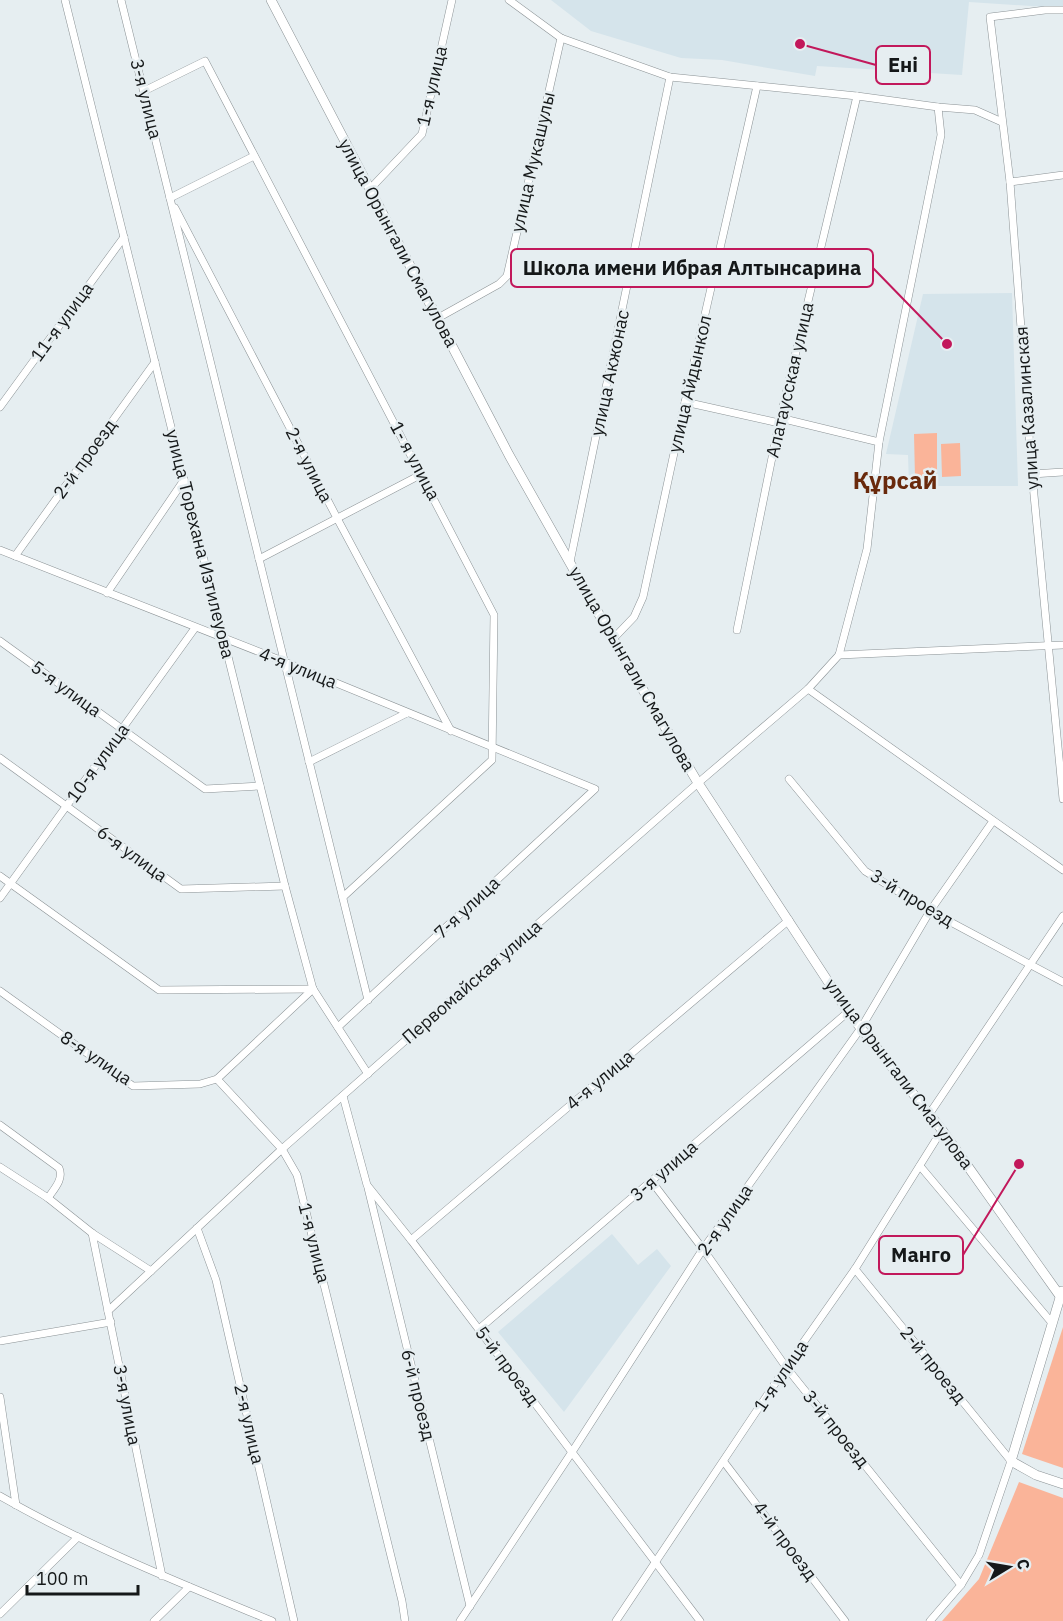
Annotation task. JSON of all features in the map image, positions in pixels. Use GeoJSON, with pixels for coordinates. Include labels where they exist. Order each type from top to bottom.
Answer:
{"type":"FeatureCollection","features":[{"type":"Feature","properties":{"kind":"main road","name":"улица Орынгали Смагулова"},"geometry":{"type":"LineString","coordinates":[[271,0],[509,455],[698,783],[848,1012],[930,1113],[1062,1292]]}},
{"type":"Feature","properties":{"kind":"main road"},"geometry":{"type":"LineString","coordinates":[[1062,1292],[1011,1461],[1036,1475],[1063,1484]]}},
{"type":"Feature","properties":{"kind":"street","name":"улица Торехана Изтилеуова"},"geometry":{"type":"LineString","coordinates":[[65,0],[285,886],[313,989],[368,1074]]}},
{"type":"Feature","properties":{"kind":"street","name":"3-я улица"},"geometry":{"type":"LineString","coordinates":[[121,0],[170,198]]}},
{"type":"Feature","properties":{"kind":"street","name":"1-я улица"},"geometry":{"type":"LineString","coordinates":[[370,189],[422,134],[452,0]]}},
{"type":"Feature","properties":{"kind":"street"},"geometry":{"type":"LineString","coordinates":[[509,0],[561,38],[670,77],[975,110],[1002,122]]}},
{"type":"Feature","properties":{"kind":"street","name":"улица Казалинская"},"geometry":{"type":"LineString","coordinates":[[1063,10],[990,17],[1010,182],[1032,474],[1063,799]]}},
{"type":"Feature","properties":{"kind":"street","name":"улица Мукашулы"},"geometry":{"type":"LineString","coordinates":[[438,318],[500,284],[507,276],[561,38]]}},
{"type":"Feature","properties":{"kind":"street","name":"1- я улица"},"geometry":{"type":"LineString","coordinates":[[144,91],[205,61],[494,615],[492,760],[343,897]]}},
{"type":"Feature","properties":{"kind":"street","name":"улица Акжонас"},"geometry":{"type":"LineString","coordinates":[[570,562],[670,77]]}},
{"type":"Feature","properties":{"kind":"street","name":"улица Айдынкол"},"geometry":{"type":"LineString","coordinates":[[613,639],[634,617],[644,597],[685,402],[757,86]]}},
{"type":"Feature","properties":{"kind":"street","name":"Алатаусская улица"},"geometry":{"type":"LineString","coordinates":[[737,630],[780,420],[857,96]]}},
{"type":"Feature","properties":{"kind":"street"},"geometry":{"type":"LineString","coordinates":[[938,107],[941,135],[879,442],[867,549],[839,655],[1063,645]]}},
{"type":"Feature","properties":{"kind":"street"},"geometry":{"type":"LineString","coordinates":[[254,156],[170,198],[368,999]]}},
{"type":"Feature","properties":{"kind":"street"},"geometry":{"type":"LineString","coordinates":[[1010,182],[1063,175]]}},
{"type":"Feature","properties":{"kind":"street","name":"2-я улица"},"geometry":{"type":"LineString","coordinates":[[170,198],[451,731]]}},
{"type":"Feature","properties":{"kind":"street","name":"11-я улица"},"geometry":{"type":"LineString","coordinates":[[0,407],[124,237]]}},
{"type":"Feature","properties":{"kind":"street","name":"2-й проезд"},"geometry":{"type":"LineString","coordinates":[[15,556],[155,362]]}},
{"type":"Feature","properties":{"kind":"street"},"geometry":{"type":"LineString","coordinates":[[685,402],[879,442]]}},
{"type":"Feature","properties":{"kind":"street"},"geometry":{"type":"LineString","coordinates":[[1032,474],[1063,472]]}},
{"type":"Feature","properties":{"kind":"street"},"geometry":{"type":"LineString","coordinates":[[259,559],[338,520],[422,474]]}},
{"type":"Feature","properties":{"kind":"street"},"geometry":{"type":"LineString","coordinates":[[107,593],[184,480]]}},
{"type":"Feature","properties":{"kind":"street","name":"4-я улица"},"geometry":{"type":"LineString","coordinates":[[0,550],[285,662],[595,789]]}},
{"type":"Feature","properties":{"kind":"street","name":"10-я улица"},"geometry":{"type":"LineString","coordinates":[[0,898],[195,628]]}},
{"type":"Feature","properties":{"kind":"street","name":"5-я улица"},"geometry":{"type":"LineString","coordinates":[[0,641],[205,789],[260,786]]}},
{"type":"Feature","properties":{"kind":"street","name":"Первомайская улица"},"geometry":{"type":"LineString","coordinates":[[108,1311],[282,1149],[808,689],[839,655]]}},
{"type":"Feature","properties":{"kind":"street"},"geometry":{"type":"LineString","coordinates":[[808,689],[1063,870]]}},
{"type":"Feature","properties":{"kind":"street"},"geometry":{"type":"LineString","coordinates":[[309,762],[407,712]]}},
{"type":"Feature","properties":{"kind":"street","name":"6-я улица"},"geometry":{"type":"LineString","coordinates":[[0,758],[181,889],[285,886]]}},
{"type":"Feature","properties":{"kind":"street","name":"3-й проезд"},"geometry":{"type":"LineString","coordinates":[[789,779],[866,870],[930,911],[1063,982]]}},
{"type":"Feature","properties":{"kind":"street","name":"7-я улица"},"geometry":{"type":"LineString","coordinates":[[338,1028],[595,789]]}},
{"type":"Feature","properties":{"kind":"street","name":"2-я улица"},"geometry":{"type":"LineString","coordinates":[[460,1621],[703,1249],[861,1028],[930,911],[993,821]]}},
{"type":"Feature","properties":{"kind":"street"},"geometry":{"type":"LineString","coordinates":[[0,876],[159,990],[313,989]]}},
{"type":"Feature","properties":{"kind":"street"},"geometry":{"type":"LineString","coordinates":[[930,1113],[1063,916]]}},
{"type":"Feature","properties":{"kind":"street","name":"4-я улица"},"geometry":{"type":"LineString","coordinates":[[411,1240],[789,920]]}},
{"type":"Feature","properties":{"kind":"street"},"geometry":{"type":"LineString","coordinates":[[218,1078],[313,989]]}},
{"type":"Feature","properties":{"kind":"street","name":"8-я улица"},"geometry":{"type":"LineString","coordinates":[[0,991],[133,1086],[200,1084],[218,1078]]}},
{"type":"Feature","properties":{"kind":"street","name":"3-я улица"},"geometry":{"type":"LineString","coordinates":[[479,1329],[848,1012]]}},
{"type":"Feature","properties":{"kind":"street","name":"1-я улица"},"geometry":{"type":"LineString","coordinates":[[218,1078],[282,1149],[297,1175],[402,1600],[405,1621]]}},
{"type":"Feature","properties":{"kind":"street","name":"5-й проезд"},"geometry":{"type":"LineString","coordinates":[[343,1096],[367,1185],[700,1621]]}},
{"type":"Feature","properties":{"kind":"street"},"geometry":{"type":"LineString","coordinates":[[0,1125],[59,1168],[60,1178],[48,1198]]}},
{"type":"Feature","properties":{"kind":"street","name":"1-я улица"},"geometry":{"type":"LineString","coordinates":[[616,1621],[786,1367],[855,1269],[942,1130]]}},
{"type":"Feature","properties":{"kind":"street"},"geometry":{"type":"LineString","coordinates":[[920,1166],[1052,1323]]}},
{"type":"Feature","properties":{"kind":"street"},"geometry":{"type":"LineString","coordinates":[[0,1167],[48,1198],[92,1233],[151,1271]]}},
{"type":"Feature","properties":{"kind":"street","name":"3-й проезд"},"geometry":{"type":"LineString","coordinates":[[652,1182],[703,1249],[786,1367],[961,1585]]}},
{"type":"Feature","properties":{"kind":"street","name":"6-й проезд"},"geometry":{"type":"LineString","coordinates":[[367,1185],[470,1606]]}},
{"type":"Feature","properties":{"kind":"street","name":"2-я улица"},"geometry":{"type":"LineString","coordinates":[[197,1228],[216,1280],[294,1621]]}},
{"type":"Feature","properties":{"kind":"street","name":"3-я улица"},"geometry":{"type":"LineString","coordinates":[[92,1233],[162,1576]]}},
{"type":"Feature","properties":{"kind":"street","name":"2-й проезд"},"geometry":{"type":"LineString","coordinates":[[855,1269],[1011,1461]]}},
{"type":"Feature","properties":{"kind":"street"},"geometry":{"type":"LineString","coordinates":[[0,1341],[111,1322]]}},
{"type":"Feature","properties":{"kind":"street"},"geometry":{"type":"LineString","coordinates":[[0,1397],[16,1505]]}},
{"type":"Feature","properties":{"kind":"street"},"geometry":{"type":"LineString","coordinates":[[930,1621],[961,1585],[979,1555],[1011,1461]]}},
{"type":"Feature","properties":{"kind":"street","name":"4-й проезд"},"geometry":{"type":"LineString","coordinates":[[724,1462],[845,1621]]}},
{"type":"Feature","properties":{"kind":"street"},"geometry":{"type":"LineString","coordinates":[[0,1496],[78,1537],[162,1576],[272,1621]]}},
{"type":"Feature","properties":{"kind":"street"},"geometry":{"type":"LineString","coordinates":[[0,1614],[78,1537]]}},
{"type":"Feature","properties":{"kind":"street"},"geometry":{"type":"LineString","coordinates":[[154,1621],[189,1587]]}},
{"type":"Feature","properties":{"kind":"shaded area"},"geometry":{"type":"Polygon","coordinates":[[[551,0],[1063,0],[1063,8],[969,2],[962,75],[817,66],[815,76],[722,60],[681,58],[591,31],[551,0]]]}},
{"type":"Feature","properties":{"kind":"shaded area"},"geometry":{"type":"Polygon","coordinates":[[[1012,293],[1018,486],[909,486],[908,455],[886,454],[923,294],[1012,293]]]}},
{"type":"Feature","properties":{"kind":"shaded area"},"geometry":{"type":"Polygon","coordinates":[[[937,433],[937,478],[915,478],[914,434],[937,433]]]}},
{"type":"Feature","properties":{"kind":"shaded area"},"geometry":{"type":"Polygon","coordinates":[[[960,443],[961,476],[942,477],[941,444],[960,443]]]}},
{"type":"Feature","properties":{"kind":"shaded area"},"geometry":{"type":"Polygon","coordinates":[[[612,1234],[638,1265],[657,1249],[671,1266],[564,1412],[498,1332],[612,1234]]]}},
{"type":"Feature","properties":{"kind":"shaded area"},"geometry":{"type":"Polygon","coordinates":[[[1063,1327],[1063,1468],[1022,1454],[1063,1327]]]}},
{"type":"Feature","properties":{"kind":"shaded area"},"geometry":{"type":"Polygon","coordinates":[[[1019,1482],[1063,1498],[1063,1621],[942,1621],[979,1579],[1019,1482]]]}},
{"type":"Feature","properties":{"kind":"place","name":"Ені"},"geometry":{"type":"Point","coordinates":[800,44]}},
{"type":"Feature","properties":{"kind":"place","name":"Школа имени Ибрая Алтынсарина"},"geometry":{"type":"Point","coordinates":[947,344]}},
{"type":"Feature","properties":{"kind":"place","name":"Манго"},"geometry":{"type":"Point","coordinates":[1019,1164]}},
{"type":"Feature","properties":{"kind":"district","name":"Құрсай"},"geometry":{"type":"Point","coordinates":[895,481]}}]}
